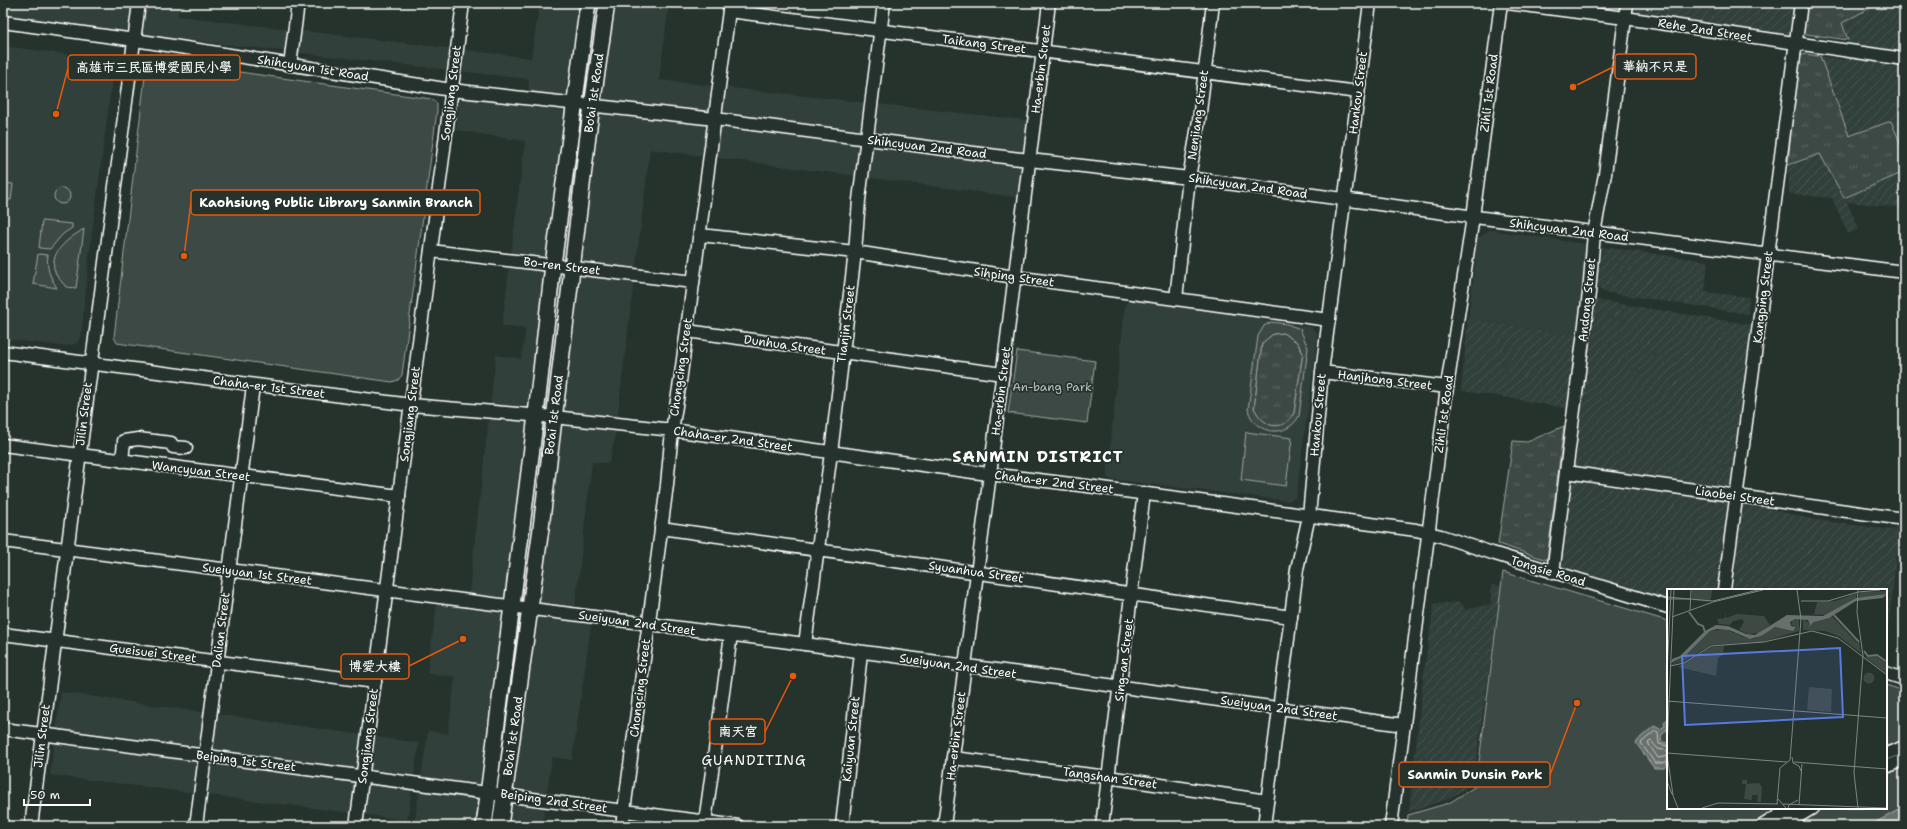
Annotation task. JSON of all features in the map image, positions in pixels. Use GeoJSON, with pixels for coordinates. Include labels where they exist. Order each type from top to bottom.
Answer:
{"type":"FeatureCollection","features":[{"type":"Feature","properties":{"kind":"main road","name":"Bo'ai 1st Road"},"geometry":{"type":"LineString","coordinates":[[484,826],[536,415],[553,265],[588,3]]}},
{"type":"Feature","properties":{"kind":"main road","name":"Bo'ai 1st Road"},"geometry":{"type":"LineString","coordinates":[[500,826],[530,609],[592,106],[607,3]]}},
{"type":"Feature","properties":{"kind":"street","name":"Jilin Street"},"geometry":{"type":"LineString","coordinates":[[30,826],[139,3]]}},
{"type":"Feature","properties":{"kind":"street"},"geometry":{"type":"LineString","coordinates":[[290,65],[298,3]]}},
{"type":"Feature","properties":{"kind":"street","name":"Songjiang Street"},"geometry":{"type":"LineString","coordinates":[[356,826],[463,3]]}},
{"type":"Feature","properties":{"kind":"street","name":"Tianjin Street"},"geometry":{"type":"LineString","coordinates":[[805,644],[831,453],[855,252],[859,200],[884,3]]}},
{"type":"Feature","properties":{"kind":"street","name":"Ha-erbin Street"},"geometry":{"type":"LineString","coordinates":[[944,826],[1003,374],[1049,3]]}},
{"type":"Feature","properties":{"kind":"street","name":"Nenjiang Street"},"geometry":{"type":"LineString","coordinates":[[1176,299],[1189,178],[1213,3]]}},
{"type":"Feature","properties":{"kind":"street","name":"Hankou Street"},"geometry":{"type":"LineString","coordinates":[[1264,826],[1297,569],[1309,516],[1322,372],[1370,3]]}},
{"type":"Feature","properties":{"kind":"street","name":"Zihli 1st Road"},"geometry":{"type":"LineString","coordinates":[[1391,826],[1447,387],[1473,217],[1501,3]]}},
{"type":"Feature","properties":{"kind":"street","name":"Rehe 2nd Street"},"geometry":{"type":"LineString","coordinates":[[1506,3],[1626,18],[1904,59]]}},
{"type":"Feature","properties":{"kind":"street","name":"Andong Street"},"geometry":{"type":"LineString","coordinates":[[1553,573],[1589,293],[1594,233],[1605,174],[1627,3]]}},
{"type":"Feature","properties":{"kind":"street","name":"Kangping Street"},"geometry":{"type":"LineString","coordinates":[[1724,589],[1801,3]]}},
{"type":"Feature","properties":{"kind":"street","name":"Taikang Street"},"geometry":{"type":"LineString","coordinates":[[729,7],[881,31],[1358,92]]}},
{"type":"Feature","properties":{"kind":"street","name":"Chongcing Street"},"geometry":{"type":"LineString","coordinates":[[622,826],[661,528],[672,430],[700,235],[729,7]]}},
{"type":"Feature","properties":{"kind":"street","name":"Shihcyuan 1st Road"},"geometry":{"type":"LineString","coordinates":[[3,22],[135,40],[451,90],[592,106]]}},
{"type":"Feature","properties":{"kind":"street","name":"Shihcyuan 2nd Road"},"geometry":{"type":"LineString","coordinates":[[592,106],[715,119],[1030,160],[1189,178],[1594,233],[1904,272]]}},
{"type":"Feature","properties":{"kind":"street","name":"Sihping Street"},"geometry":{"type":"LineString","coordinates":[[700,235],[855,252],[1015,278],[1329,320]]}},
{"type":"Feature","properties":{"kind":"street","name":"Bo-ren Street"},"geometry":{"type":"LineString","coordinates":[[431,250],[693,282]]}},
{"type":"Feature","properties":{"kind":"street","name":"Dunhua Street"},"geometry":{"type":"LineString","coordinates":[[687,331],[1003,374]]}},
{"type":"Feature","properties":{"kind":"street","name":"Chaha-er 1st Street"},"geometry":{"type":"LineString","coordinates":[[3,352],[253,386],[411,405],[536,415]]}},
{"type":"Feature","properties":{"kind":"street","name":"Hanjhong Street"},"geometry":{"type":"LineString","coordinates":[[1322,372],[1447,387]]}},
{"type":"Feature","properties":{"kind":"street","name":"Dalian Street"},"geometry":{"type":"LineString","coordinates":[[196,826],[253,386]]}},
{"type":"Feature","properties":{"kind":"street","name":"Chaha-er 2nd Street"},"geometry":{"type":"LineString","coordinates":[[536,415],[672,430],[831,453],[1429,532]]}},
{"type":"Feature","properties":{"kind":"street"},"geometry":{"type":"LineString","coordinates":[[122,461],[124,442],[138,439],[171,443],[173,447],[186,448]]}},
{"type":"Feature","properties":{"kind":"street","name":"Wancyuan Street"},"geometry":{"type":"LineString","coordinates":[[3,445],[399,496]]}},
{"type":"Feature","properties":{"kind":"street","name":"Liaobei Street"},"geometry":{"type":"LineString","coordinates":[[1566,472],[1904,520]]}},
{"type":"Feature","properties":{"kind":"street","name":"Sing-an Street"},"geometry":{"type":"LineString","coordinates":[[1102,826],[1144,494]]}},
{"type":"Feature","properties":{"kind":"street","name":"Syuanhua Street"},"geometry":{"type":"LineString","coordinates":[[661,528],[1291,617]]}},
{"type":"Feature","properties":{"kind":"street","name":"Tongsie Road"},"geometry":{"type":"LineString","coordinates":[[1429,532],[1553,573],[1667,607]]}},
{"type":"Feature","properties":{"kind":"street","name":"Sueiyuan 1st Street"},"geometry":{"type":"LineString","coordinates":[[3,541],[511,606]]}},
{"type":"Feature","properties":{"kind":"street","name":"Sueiyuan 2nd Street"},"geometry":{"type":"LineString","coordinates":[[511,606],[1404,725]]}},
{"type":"Feature","properties":{"kind":"street","name":"Gueisuei Street"},"geometry":{"type":"LineString","coordinates":[[3,634],[375,682]]}},
{"type":"Feature","properties":{"kind":"street"},"geometry":{"type":"LineString","coordinates":[[705,822],[731,635]]}},
{"type":"Feature","properties":{"kind":"street","name":"Kaiyuan Street"},"geometry":{"type":"LineString","coordinates":[[842,826],[861,653]]}},
{"type":"Feature","properties":{"kind":"street"},"geometry":{"type":"LineString","coordinates":[[1887,673],[1904,678]]}},
{"type":"Feature","properties":{"kind":"street","name":"Beiping 1st Street"},"geometry":{"type":"LineString","coordinates":[[3,729],[489,792]]}},
{"type":"Feature","properties":{"kind":"street"},"geometry":{"type":"LineString","coordinates":[[1887,754],[1904,747]]}},
{"type":"Feature","properties":{"kind":"street","name":"Tangshan Street"},"geometry":{"type":"LineString","coordinates":[[953,758],[1108,777],[1267,800]]}},
{"type":"Feature","properties":{"kind":"street"},"geometry":{"type":"LineString","coordinates":[[1887,767],[1904,760]]}},
{"type":"Feature","properties":{"kind":"street","name":"Beiping 2nd Street"},"geometry":{"type":"LineString","coordinates":[[489,792],[738,826]]}},
{"type":"Feature","properties":{"kind":"street"},"geometry":{"type":"LineString","coordinates":[[1762,826],[1788,809]]}},
{"type":"Feature","properties":{"kind":"street"},"geometry":{"type":"LineString","coordinates":[[1782,826],[1810,809]]}},
{"type":"Feature","properties":{"kind":"shaded area"},"geometry":{"type":"Polygon","coordinates":[[[3,3],[180,3],[178,16],[531,58],[540,3],[669,3],[659,80],[1043,122],[1031,199],[650,149],[615,437],[609,463],[592,462],[575,607],[593,611],[572,760],[552,757],[542,826],[414,826],[428,731],[448,734],[455,677],[427,673],[439,590],[469,592],[496,355],[521,359],[526,329],[502,326],[525,141],[456,130],[461,94],[528,102],[529,79],[65,26],[3,17],[3,3]]]}},
{"type":"Feature","properties":{"kind":"shaded area"},"geometry":{"type":"Polygon","coordinates":[[[1632,3],[1804,3],[1798,39],[1631,15],[1632,3]]]}},
{"type":"Feature","properties":{"kind":"shaded area"},"geometry":{"type":"Polygon","coordinates":[[[1868,3],[1904,3],[1904,152],[1891,121],[1849,137],[1820,56],[1844,60],[1848,43],[1841,23],[1870,8],[1868,3]]]}},
{"type":"Feature","properties":{"kind":"shaded area"},"geometry":{"type":"Polygon","coordinates":[[[3,46],[102,59],[110,64],[113,74],[89,256],[81,337],[76,344],[63,346],[3,339],[3,46]]]}},
{"type":"Feature","properties":{"kind":"shaded area"},"geometry":{"type":"Polygon","coordinates":[[[1820,154],[1844,198],[1904,172],[1904,208],[1847,202],[1859,229],[1848,234],[1832,198],[1789,194],[1788,165],[1820,154]]]}},
{"type":"Feature","properties":{"kind":"shaded area"},"geometry":{"type":"Polygon","coordinates":[[[1490,230],[1591,245],[1579,336],[1468,319],[1478,238],[1490,230]]]}},
{"type":"Feature","properties":{"kind":"shaded area"},"geometry":{"type":"Polygon","coordinates":[[[1602,247],[1708,261],[1705,292],[1749,297],[1748,314],[1603,292],[1597,286],[1602,247]]]}},
{"type":"Feature","properties":{"kind":"shaded area"},"geometry":{"type":"Polygon","coordinates":[[[1129,299],[1311,327],[1318,334],[1296,497],[1289,501],[1109,479],[1107,475],[1125,308],[1129,299]]]}},
{"type":"Feature","properties":{"kind":"shaded area"},"geometry":{"type":"Polygon","coordinates":[[[1596,300],[1753,325],[1716,589],[1667,589],[1667,599],[1561,567],[1570,485],[1572,484],[1582,411],[1461,391],[1468,319],[1592,338],[1596,300]]]}},
{"type":"Feature","properties":{"kind":"shaded area"},"geometry":{"type":"Polygon","coordinates":[[[1742,503],[1817,520],[1892,530],[1900,524],[1887,638],[1887,589],[1733,589],[1742,503]]]}},
{"type":"Feature","properties":{"kind":"shaded area"},"geometry":{"type":"Polygon","coordinates":[[[1491,585],[1501,586],[1473,784],[1448,799],[1409,812],[1424,671],[1434,604],[1461,602],[1465,610],[1491,604],[1491,585]]]}},
{"type":"Feature","properties":{"kind":"shaded area"},"geometry":{"type":"Polygon","coordinates":[[[1904,599],[1904,673],[1896,670],[1904,599]]]}},
{"type":"Feature","properties":{"kind":"shaded area"},"geometry":{"type":"Polygon","coordinates":[[[61,692],[419,743],[407,820],[50,775],[61,692]]]}},
{"type":"Feature","properties":{"kind":"green space"},"geometry":{"type":"Polygon","coordinates":[[[1804,3],[1868,3],[1870,8],[1842,23],[1848,40],[1799,33],[1804,3]]]}},
{"type":"Feature","properties":{"kind":"green space"},"geometry":{"type":"Polygon","coordinates":[[[1805,54],[1820,56],[1849,136],[1891,121],[1904,152],[1904,172],[1844,198],[1820,154],[1788,165],[1797,57],[1805,54]]]}},
{"type":"Feature","properties":{"kind":"green space"},"geometry":{"type":"Polygon","coordinates":[[[154,60],[431,99],[437,103],[402,375],[398,380],[392,382],[117,343],[114,337],[146,68],[149,62],[154,60]]]}},
{"type":"Feature","properties":{"kind":"green space"},"geometry":{"type":"Polygon","coordinates":[[[3,183],[13,184],[11,200],[3,199],[3,183]]]}},
{"type":"Feature","properties":{"kind":"green space"},"geometry":{"type":"Polygon","coordinates":[[[59,188],[65,188],[70,193],[68,202],[65,204],[59,204],[54,199],[54,193],[59,188]]]}},
{"type":"Feature","properties":{"kind":"green space"},"geometry":{"type":"Polygon","coordinates":[[[42,221],[72,224],[72,228],[63,234],[50,249],[39,248],[42,221]]]}},
{"type":"Feature","properties":{"kind":"green space"},"geometry":{"type":"Polygon","coordinates":[[[84,229],[76,288],[66,287],[56,274],[54,260],[61,247],[84,229]]]}},
{"type":"Feature","properties":{"kind":"green space"},"geometry":{"type":"Polygon","coordinates":[[[38,254],[48,255],[49,272],[57,288],[33,284],[38,254]]]}},
{"type":"Feature","properties":{"kind":"green space"},"geometry":{"type":"Polygon","coordinates":[[[1271,322],[1287,324],[1300,329],[1308,348],[1299,416],[1294,423],[1279,431],[1264,429],[1257,425],[1248,410],[1258,336],[1264,326],[1271,322]],[[1283,333],[1273,334],[1262,343],[1254,408],[1262,420],[1273,426],[1284,424],[1294,413],[1303,353],[1297,342],[1283,333]]]}},
{"type":"Feature","properties":{"kind":"green space"},"geometry":{"type":"Polygon","coordinates":[[[1283,333],[1297,342],[1303,353],[1294,413],[1284,424],[1273,426],[1262,420],[1254,408],[1262,343],[1273,334],[1283,333]]]}},
{"type":"Feature","properties":{"kind":"green space","name":"An-bang Park"},"geometry":{"type":"Polygon","coordinates":[[[1017,351],[1095,361],[1087,423],[1008,413],[1017,351]]]}},
{"type":"Feature","properties":{"kind":"green space"},"geometry":{"type":"Polygon","coordinates":[[[1564,426],[1547,560],[1498,544],[1513,441],[1527,442],[1564,426]]]}},
{"type":"Feature","properties":{"kind":"green space"},"geometry":{"type":"Polygon","coordinates":[[[1246,432],[1292,438],[1286,486],[1241,480],[1246,432]]]}},
{"type":"Feature","properties":{"kind":"green space"},"geometry":{"type":"Polygon","coordinates":[[[1503,572],[1667,621],[1667,809],[1781,809],[1752,826],[1407,826],[1408,815],[1449,803],[1476,786],[1503,572]]]}},
{"type":"Feature","properties":{"kind":"green space"},"geometry":{"type":"Polygon","coordinates":[[[1887,685],[1904,691],[1904,741],[1887,749],[1887,685]]]}},
{"type":"Feature","properties":{"kind":"green space"},"geometry":{"type":"Polygon","coordinates":[[[1904,760],[1904,807],[1869,826],[1782,826],[1810,809],[1887,809],[1887,768],[1904,760]]]}},
{"type":"Feature","properties":{"kind":"water"},"geometry":{"type":"Polygon","coordinates":[[[1667,720],[1667,729],[1661,736],[1662,742],[1667,743],[1667,764],[1664,768],[1654,768],[1636,743],[1654,726],[1660,729],[1665,726],[1664,722],[1667,720]]]}},
{"type":"Feature","properties":{"kind":"water"},"geometry":{"type":"Polygon","coordinates":[[[1904,807],[1904,826],[1869,826],[1904,807]]]}},
{"type":"Feature","properties":{"kind":"place","name":"華納不只是"},"geometry":{"type":"Point","coordinates":[1573,87]}},
{"type":"Feature","properties":{"kind":"place","name":"高雄市三民區博愛國民小學"},"geometry":{"type":"Point","coordinates":[56,114]}},
{"type":"Feature","properties":{"kind":"place","name":"Kaohsiung Public Library Sanmin Branch"},"geometry":{"type":"Point","coordinates":[184,256]}},
{"type":"Feature","properties":{"kind":"place","name":"博愛大樓"},"geometry":{"type":"Point","coordinates":[463,639]}},
{"type":"Feature","properties":{"kind":"place","name":"南天宮"},"geometry":{"type":"Point","coordinates":[793,676]}},
{"type":"Feature","properties":{"kind":"place","name":"Sanmin Dunsin Park"},"geometry":{"type":"Point","coordinates":[1577,703]}},
{"type":"Feature","properties":{"kind":"district","name":"SANMIN DISTRICT"},"geometry":{"type":"Point","coordinates":[1038,456]}},
{"type":"Feature","properties":{"kind":"district","name":"GUANDITING"},"geometry":{"type":"Point","coordinates":[754,760]}}]}
